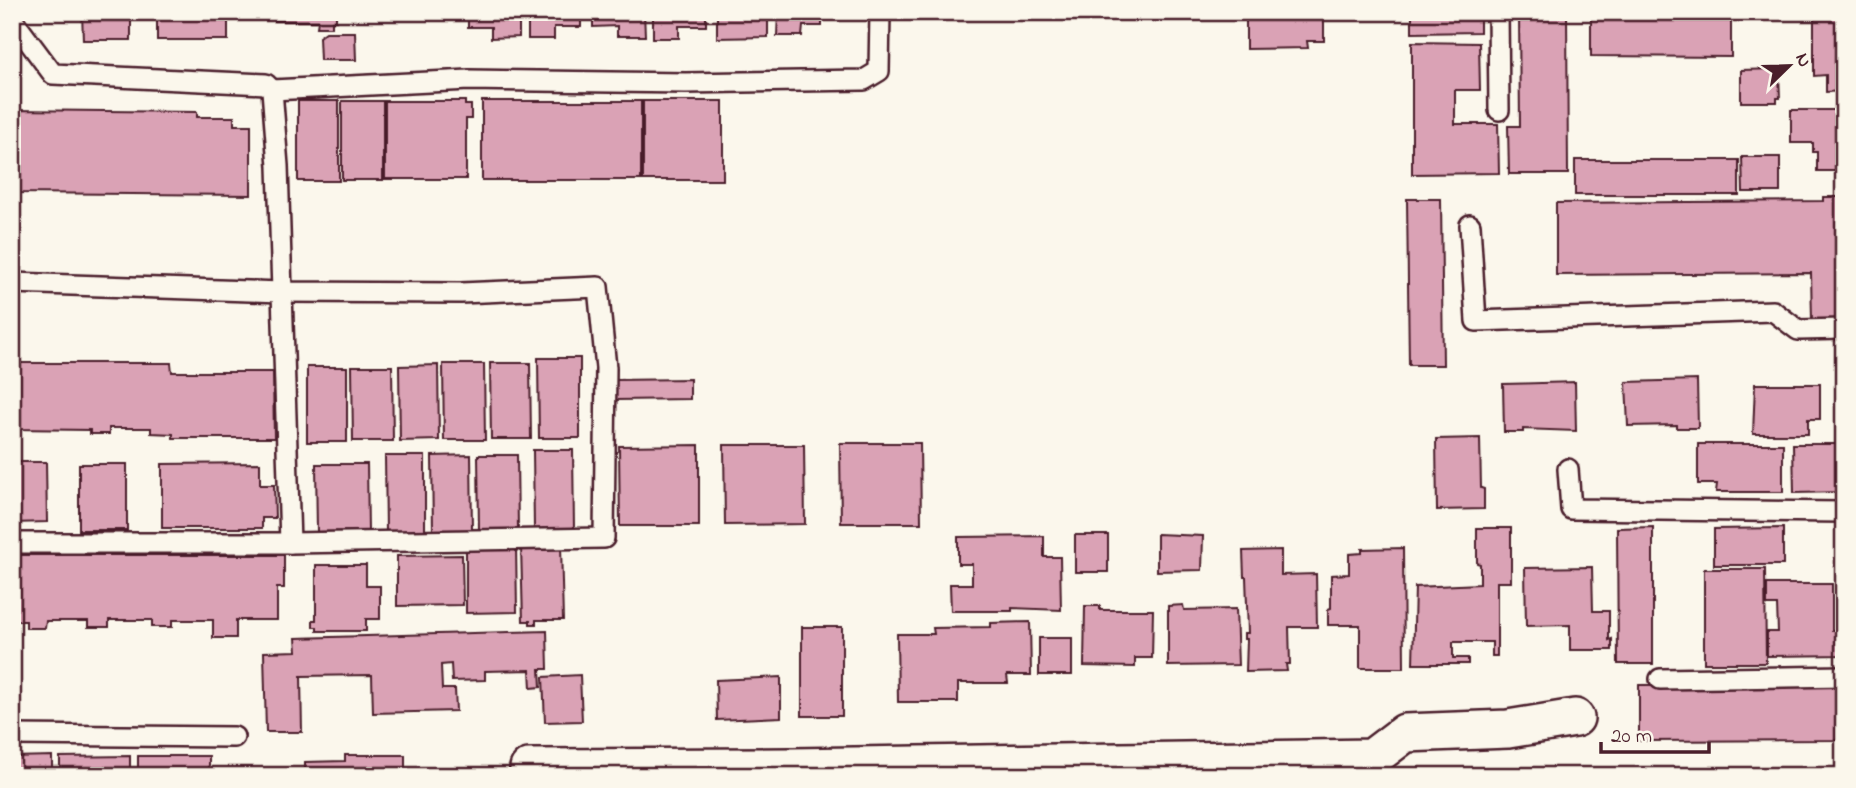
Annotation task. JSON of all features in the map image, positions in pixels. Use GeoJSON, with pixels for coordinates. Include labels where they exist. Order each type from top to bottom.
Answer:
{"type":"FeatureCollection","features":[{"type":"Feature","properties":{"kind":"street"},"geometry":{"type":"LineString","coordinates":[[529,772],[1372,767],[1405,733],[1508,729],[1575,718]]}},
{"type":"Feature","properties":{"kind":"lane"},"geometry":{"type":"LineString","coordinates":[[272,90],[469,80],[686,83],[864,80],[879,71],[880,12]]}},
{"type":"Feature","properties":{"kind":"lane"},"geometry":{"type":"LineString","coordinates":[[1498,12],[1499,110]]}},
{"type":"Feature","properties":{"kind":"lane"},"geometry":{"type":"LineString","coordinates":[[12,19],[53,74],[266,84],[272,90],[278,166],[290,543]]}},
{"type":"Feature","properties":{"kind":"lane"},"geometry":{"type":"LineString","coordinates":[[1470,225],[1476,321],[1773,311],[1798,330],[1844,329]]}},
{"type":"Feature","properties":{"kind":"lane"},"geometry":{"type":"LineString","coordinates":[[12,283],[282,292],[461,293],[597,287],[606,368],[604,538],[290,543],[12,543]]}},
{"type":"Feature","properties":{"kind":"lane"},"geometry":{"type":"LineString","coordinates":[[1568,469],[1571,509],[1844,512]]}},
{"type":"Feature","properties":{"kind":"lane"},"geometry":{"type":"LineString","coordinates":[[1660,679],[1844,676]]}},
{"type":"Feature","properties":{"kind":"lane"},"geometry":{"type":"LineString","coordinates":[[12,735],[233,737]]}},
{"type":"Feature","properties":{"kind":"building"},"geometry":{"type":"Polygon","coordinates":[[[82,12],[131,12],[131,40],[83,40],[82,12]]]}},
{"type":"Feature","properties":{"kind":"building"},"geometry":{"type":"Polygon","coordinates":[[[157,12],[228,12],[228,40],[157,40],[157,12]]]}},
{"type":"Feature","properties":{"kind":"building"},"geometry":{"type":"Polygon","coordinates":[[[275,12],[336,12],[336,21],[332,21],[332,27],[317,27],[318,21],[275,21],[275,12]]]}},
{"type":"Feature","properties":{"kind":"building"},"geometry":{"type":"Polygon","coordinates":[[[468,12],[519,12],[519,37],[491,38],[491,27],[468,27],[468,12]]]}},
{"type":"Feature","properties":{"kind":"building"},"geometry":{"type":"Polygon","coordinates":[[[528,12],[581,12],[581,27],[554,27],[554,39],[528,39],[528,12]]]}},
{"type":"Feature","properties":{"kind":"building"},"geometry":{"type":"Polygon","coordinates":[[[593,12],[644,12],[645,36],[617,36],[617,26],[593,27],[593,12]]]}},
{"type":"Feature","properties":{"kind":"building"},"geometry":{"type":"Polygon","coordinates":[[[653,12],[706,12],[706,26],[679,26],[679,38],[653,38],[653,12]]]}},
{"type":"Feature","properties":{"kind":"building"},"geometry":{"type":"Polygon","coordinates":[[[717,12],[768,12],[768,37],[717,38],[717,12]]]}},
{"type":"Feature","properties":{"kind":"building"},"geometry":{"type":"Polygon","coordinates":[[[778,12],[830,12],[830,18],[822,18],[822,26],[803,26],[802,36],[777,36],[778,12]]]}},
{"type":"Feature","properties":{"kind":"building"},"geometry":{"type":"Polygon","coordinates":[[[1246,12],[1324,12],[1324,41],[1307,41],[1308,48],[1246,49],[1246,12]]]}},
{"type":"Feature","properties":{"kind":"building"},"geometry":{"type":"Polygon","coordinates":[[[1412,12],[1480,12],[1480,32],[1412,33],[1412,12]]]}},
{"type":"Feature","properties":{"kind":"building"},"geometry":{"type":"Polygon","coordinates":[[[1519,12],[1567,12],[1568,174],[1509,174],[1508,126],[1520,126],[1519,12]]]}},
{"type":"Feature","properties":{"kind":"building"},"geometry":{"type":"Polygon","coordinates":[[[1605,12],[1731,15],[1731,57],[1591,56],[1591,16],[1605,16],[1605,12]]]}},
{"type":"Feature","properties":{"kind":"building"},"geometry":{"type":"Polygon","coordinates":[[[1814,15],[1844,15],[1844,91],[1826,92],[1826,75],[1814,76],[1814,15]]]}},
{"type":"Feature","properties":{"kind":"building"},"geometry":{"type":"Polygon","coordinates":[[[326,32],[355,32],[356,60],[320,60],[319,37],[326,32]]]}},
{"type":"Feature","properties":{"kind":"building"},"geometry":{"type":"Polygon","coordinates":[[[1412,42],[1479,43],[1480,90],[1455,90],[1455,124],[1498,124],[1499,173],[1412,174],[1412,42]]]}},
{"type":"Feature","properties":{"kind":"building"},"geometry":{"type":"Polygon","coordinates":[[[1777,69],[1780,98],[1777,98],[1777,102],[1741,102],[1741,70],[1777,69]]]}},
{"type":"Feature","properties":{"kind":"building"},"geometry":{"type":"Polygon","coordinates":[[[298,101],[339,101],[339,181],[298,181],[298,101]]]}},
{"type":"Feature","properties":{"kind":"building"},"geometry":{"type":"Polygon","coordinates":[[[342,101],[383,101],[383,180],[342,180],[342,101]]]}},
{"type":"Feature","properties":{"kind":"building"},"geometry":{"type":"Polygon","coordinates":[[[385,101],[465,101],[465,105],[471,105],[471,119],[466,119],[466,179],[385,179],[385,101]]]}},
{"type":"Feature","properties":{"kind":"building"},"geometry":{"type":"Polygon","coordinates":[[[482,101],[641,101],[641,180],[482,180],[482,101]]]}},
{"type":"Feature","properties":{"kind":"building"},"geometry":{"type":"Polygon","coordinates":[[[643,101],[723,101],[723,180],[643,180],[643,101]]]}},
{"type":"Feature","properties":{"kind":"building"},"geometry":{"type":"Polygon","coordinates":[[[12,110],[197,112],[197,117],[234,117],[234,125],[251,125],[251,195],[12,193],[12,110]]]}},
{"type":"Feature","properties":{"kind":"building"},"geometry":{"type":"Polygon","coordinates":[[[1791,110],[1844,110],[1844,171],[1817,171],[1817,152],[1813,152],[1813,143],[1791,143],[1791,110]]]}},
{"type":"Feature","properties":{"kind":"building"},"geometry":{"type":"Polygon","coordinates":[[[1742,157],[1780,157],[1780,192],[1743,192],[1742,157]]]}},
{"type":"Feature","properties":{"kind":"building"},"geometry":{"type":"Polygon","coordinates":[[[1575,160],[1739,160],[1739,195],[1575,195],[1575,160]]]}},
{"type":"Feature","properties":{"kind":"building"},"geometry":{"type":"Polygon","coordinates":[[[1823,197],[1844,197],[1844,321],[1812,321],[1811,273],[1556,275],[1556,203],[1823,201],[1823,197]]]}},
{"type":"Feature","properties":{"kind":"building"},"geometry":{"type":"Polygon","coordinates":[[[1407,199],[1441,199],[1443,365],[1409,365],[1407,199]]]}},
{"type":"Feature","properties":{"kind":"building"},"geometry":{"type":"Polygon","coordinates":[[[538,358],[580,358],[580,438],[539,438],[538,358]]]}},
{"type":"Feature","properties":{"kind":"building"},"geometry":{"type":"Polygon","coordinates":[[[12,363],[171,363],[172,372],[273,372],[274,438],[173,438],[173,434],[151,433],[151,428],[109,428],[109,434],[90,434],[90,430],[12,429],[12,363]]]}},
{"type":"Feature","properties":{"kind":"building"},"geometry":{"type":"Polygon","coordinates":[[[490,363],[530,363],[531,439],[491,439],[490,363]]]}},
{"type":"Feature","properties":{"kind":"building"},"geometry":{"type":"Polygon","coordinates":[[[443,364],[484,364],[485,440],[444,440],[443,364]]]}},
{"type":"Feature","properties":{"kind":"building"},"geometry":{"type":"Polygon","coordinates":[[[438,365],[439,440],[400,441],[399,366],[438,365]]]}},
{"type":"Feature","properties":{"kind":"building"},"geometry":{"type":"Polygon","coordinates":[[[352,366],[392,366],[393,441],[353,441],[352,366]]]}},
{"type":"Feature","properties":{"kind":"building"},"geometry":{"type":"Polygon","coordinates":[[[307,367],[347,367],[347,442],[307,442],[307,367]]]}},
{"type":"Feature","properties":{"kind":"building"},"geometry":{"type":"Polygon","coordinates":[[[690,379],[690,399],[616,400],[615,380],[690,379]]]}},
{"type":"Feature","properties":{"kind":"building"},"geometry":{"type":"Polygon","coordinates":[[[1697,380],[1698,428],[1677,428],[1677,425],[1628,426],[1626,382],[1697,380]]]}},
{"type":"Feature","properties":{"kind":"building"},"geometry":{"type":"Polygon","coordinates":[[[1575,382],[1576,431],[1523,429],[1523,432],[1504,432],[1503,384],[1575,382]]]}},
{"type":"Feature","properties":{"kind":"building"},"geometry":{"type":"Polygon","coordinates":[[[1755,384],[1820,384],[1820,419],[1808,419],[1808,434],[1753,434],[1755,384]]]}},
{"type":"Feature","properties":{"kind":"building"},"geometry":{"type":"Polygon","coordinates":[[[1480,438],[1484,509],[1437,510],[1436,439],[1480,438]]]}},
{"type":"Feature","properties":{"kind":"building"},"geometry":{"type":"Polygon","coordinates":[[[840,443],[920,443],[921,523],[841,523],[840,443]]]}},
{"type":"Feature","properties":{"kind":"building"},"geometry":{"type":"Polygon","coordinates":[[[1698,444],[1783,444],[1783,492],[1716,492],[1717,484],[1698,484],[1698,444]]]}},
{"type":"Feature","properties":{"kind":"building"},"geometry":{"type":"Polygon","coordinates":[[[1793,444],[1844,444],[1844,492],[1794,493],[1793,444]]]}},
{"type":"Feature","properties":{"kind":"building"},"geometry":{"type":"Polygon","coordinates":[[[699,445],[699,526],[620,526],[619,446],[699,445]]]}},
{"type":"Feature","properties":{"kind":"building"},"geometry":{"type":"Polygon","coordinates":[[[724,445],[804,445],[805,524],[725,525],[724,445]]]}},
{"type":"Feature","properties":{"kind":"building"},"geometry":{"type":"Polygon","coordinates":[[[533,450],[573,450],[574,529],[534,529],[533,450]]]}},
{"type":"Feature","properties":{"kind":"building"},"geometry":{"type":"Polygon","coordinates":[[[471,455],[472,530],[433,531],[432,456],[471,455]]]}},
{"type":"Feature","properties":{"kind":"building"},"geometry":{"type":"Polygon","coordinates":[[[478,455],[517,455],[518,530],[479,530],[478,455]]]}},
{"type":"Feature","properties":{"kind":"building"},"geometry":{"type":"Polygon","coordinates":[[[385,456],[425,456],[425,532],[386,532],[385,456]]]}},
{"type":"Feature","properties":{"kind":"building"},"geometry":{"type":"Polygon","coordinates":[[[12,462],[46,462],[47,522],[12,523],[12,462]]]}},
{"type":"Feature","properties":{"kind":"building"},"geometry":{"type":"Polygon","coordinates":[[[260,463],[260,485],[274,485],[275,518],[262,518],[262,528],[162,528],[162,464],[260,463]]]}},
{"type":"Feature","properties":{"kind":"building"},"geometry":{"type":"Polygon","coordinates":[[[79,464],[127,464],[127,530],[79,530],[79,464]]]}},
{"type":"Feature","properties":{"kind":"building"},"geometry":{"type":"Polygon","coordinates":[[[316,464],[367,464],[368,531],[317,532],[316,464]]]}},
{"type":"Feature","properties":{"kind":"building"},"geometry":{"type":"Polygon","coordinates":[[[1653,527],[1653,664],[1618,664],[1617,528],[1653,527]]]}},
{"type":"Feature","properties":{"kind":"building"},"geometry":{"type":"Polygon","coordinates":[[[1477,528],[1511,528],[1511,582],[1497,582],[1497,656],[1492,656],[1492,642],[1453,642],[1453,658],[1468,658],[1468,664],[1413,664],[1415,587],[1480,584],[1477,528]]]}},
{"type":"Feature","properties":{"kind":"building"},"geometry":{"type":"Polygon","coordinates":[[[1783,528],[1783,565],[1714,565],[1714,529],[1783,528]]]}},
{"type":"Feature","properties":{"kind":"building"},"geometry":{"type":"Polygon","coordinates":[[[1157,534],[1203,536],[1202,570],[1157,571],[1157,534]]]}},
{"type":"Feature","properties":{"kind":"building"},"geometry":{"type":"Polygon","coordinates":[[[1075,535],[1108,535],[1108,572],[1075,572],[1075,535]]]}},
{"type":"Feature","properties":{"kind":"building"},"geometry":{"type":"Polygon","coordinates":[[[1044,536],[1044,557],[1060,557],[1061,610],[1012,608],[1012,611],[951,611],[950,584],[972,584],[972,564],[958,564],[958,537],[1044,536]]]}},
{"type":"Feature","properties":{"kind":"building"},"geometry":{"type":"Polygon","coordinates":[[[561,545],[563,620],[536,620],[536,624],[523,621],[521,546],[561,545]]]}},
{"type":"Feature","properties":{"kind":"building"},"geometry":{"type":"Polygon","coordinates":[[[466,546],[516,546],[517,612],[466,613],[466,546]]]}},
{"type":"Feature","properties":{"kind":"building"},"geometry":{"type":"Polygon","coordinates":[[[1403,548],[1404,668],[1360,668],[1360,625],[1328,625],[1331,575],[1349,574],[1349,554],[1362,553],[1362,549],[1403,548]]]}},
{"type":"Feature","properties":{"kind":"building"},"geometry":{"type":"Polygon","coordinates":[[[1281,550],[1281,575],[1316,574],[1317,627],[1289,627],[1290,664],[1286,664],[1287,671],[1246,672],[1247,639],[1244,639],[1244,633],[1248,633],[1243,551],[1281,550]]]}},
{"type":"Feature","properties":{"kind":"building"},"geometry":{"type":"Polygon","coordinates":[[[12,555],[284,555],[284,588],[277,588],[277,620],[236,620],[236,638],[213,638],[213,620],[172,620],[172,627],[152,627],[152,620],[109,620],[109,627],[88,627],[88,621],[46,621],[45,628],[26,628],[26,621],[12,621],[12,555]]]}},
{"type":"Feature","properties":{"kind":"building"},"geometry":{"type":"Polygon","coordinates":[[[462,555],[463,605],[397,606],[397,556],[462,555]]]}},
{"type":"Feature","properties":{"kind":"building"},"geometry":{"type":"Polygon","coordinates":[[[316,565],[366,565],[366,586],[380,586],[380,619],[366,619],[366,631],[317,631],[317,627],[313,627],[313,620],[316,620],[316,565]]]}},
{"type":"Feature","properties":{"kind":"building"},"geometry":{"type":"Polygon","coordinates":[[[1592,567],[1593,611],[1609,611],[1609,640],[1612,639],[1612,650],[1570,650],[1570,625],[1526,626],[1525,568],[1592,567]]]}},
{"type":"Feature","properties":{"kind":"building"},"geometry":{"type":"Polygon","coordinates":[[[1704,569],[1765,569],[1766,663],[1704,663],[1704,569]]]}},
{"type":"Feature","properties":{"kind":"building"},"geometry":{"type":"Polygon","coordinates":[[[1767,584],[1832,584],[1832,630],[1844,630],[1844,655],[1767,656],[1767,632],[1778,632],[1777,605],[1767,605],[1767,584]]]}},
{"type":"Feature","properties":{"kind":"building"},"geometry":{"type":"Polygon","coordinates":[[[1183,605],[1184,610],[1236,609],[1238,665],[1168,666],[1168,606],[1183,605]]]}},
{"type":"Feature","properties":{"kind":"building"},"geometry":{"type":"Polygon","coordinates":[[[1085,606],[1100,606],[1100,610],[1153,610],[1152,658],[1135,658],[1135,667],[1084,666],[1085,606]]]}},
{"type":"Feature","properties":{"kind":"building"},"geometry":{"type":"Polygon","coordinates":[[[1030,622],[1031,675],[1007,675],[1008,683],[958,683],[958,702],[898,702],[897,634],[934,634],[933,628],[991,627],[991,623],[1030,622]]]}},
{"type":"Feature","properties":{"kind":"building"},"geometry":{"type":"Polygon","coordinates":[[[802,627],[842,627],[842,716],[802,716],[802,627]]]}},
{"type":"Feature","properties":{"kind":"building"},"geometry":{"type":"Polygon","coordinates":[[[547,631],[548,669],[540,669],[541,687],[531,688],[530,670],[485,671],[485,680],[452,681],[451,664],[441,665],[442,689],[455,689],[456,711],[373,713],[372,675],[301,676],[302,732],[266,732],[264,652],[297,651],[296,638],[547,631]]]}},
{"type":"Feature","properties":{"kind":"building"},"geometry":{"type":"Polygon","coordinates":[[[1039,638],[1072,638],[1072,675],[1039,675],[1039,638]]]}},
{"type":"Feature","properties":{"kind":"building"},"geometry":{"type":"Polygon","coordinates":[[[580,675],[582,721],[545,722],[543,677],[580,675]]]}},
{"type":"Feature","properties":{"kind":"building"},"geometry":{"type":"Polygon","coordinates":[[[781,677],[781,717],[717,720],[716,680],[781,677]]]}},
{"type":"Feature","properties":{"kind":"building"},"geometry":{"type":"Polygon","coordinates":[[[1844,684],[1844,740],[1639,741],[1639,685],[1844,684]]]}},
{"type":"Feature","properties":{"kind":"building"},"geometry":{"type":"Polygon","coordinates":[[[345,755],[405,755],[405,776],[305,776],[305,762],[345,761],[345,755]]]}},
{"type":"Feature","properties":{"kind":"building"},"geometry":{"type":"Polygon","coordinates":[[[52,756],[52,776],[12,776],[12,757],[52,756]]]}},
{"type":"Feature","properties":{"kind":"building"},"geometry":{"type":"Polygon","coordinates":[[[130,756],[130,776],[60,776],[60,757],[130,756]]]}},
{"type":"Feature","properties":{"kind":"building"},"geometry":{"type":"Polygon","coordinates":[[[138,756],[209,756],[209,776],[138,776],[138,756]]]}}]}
